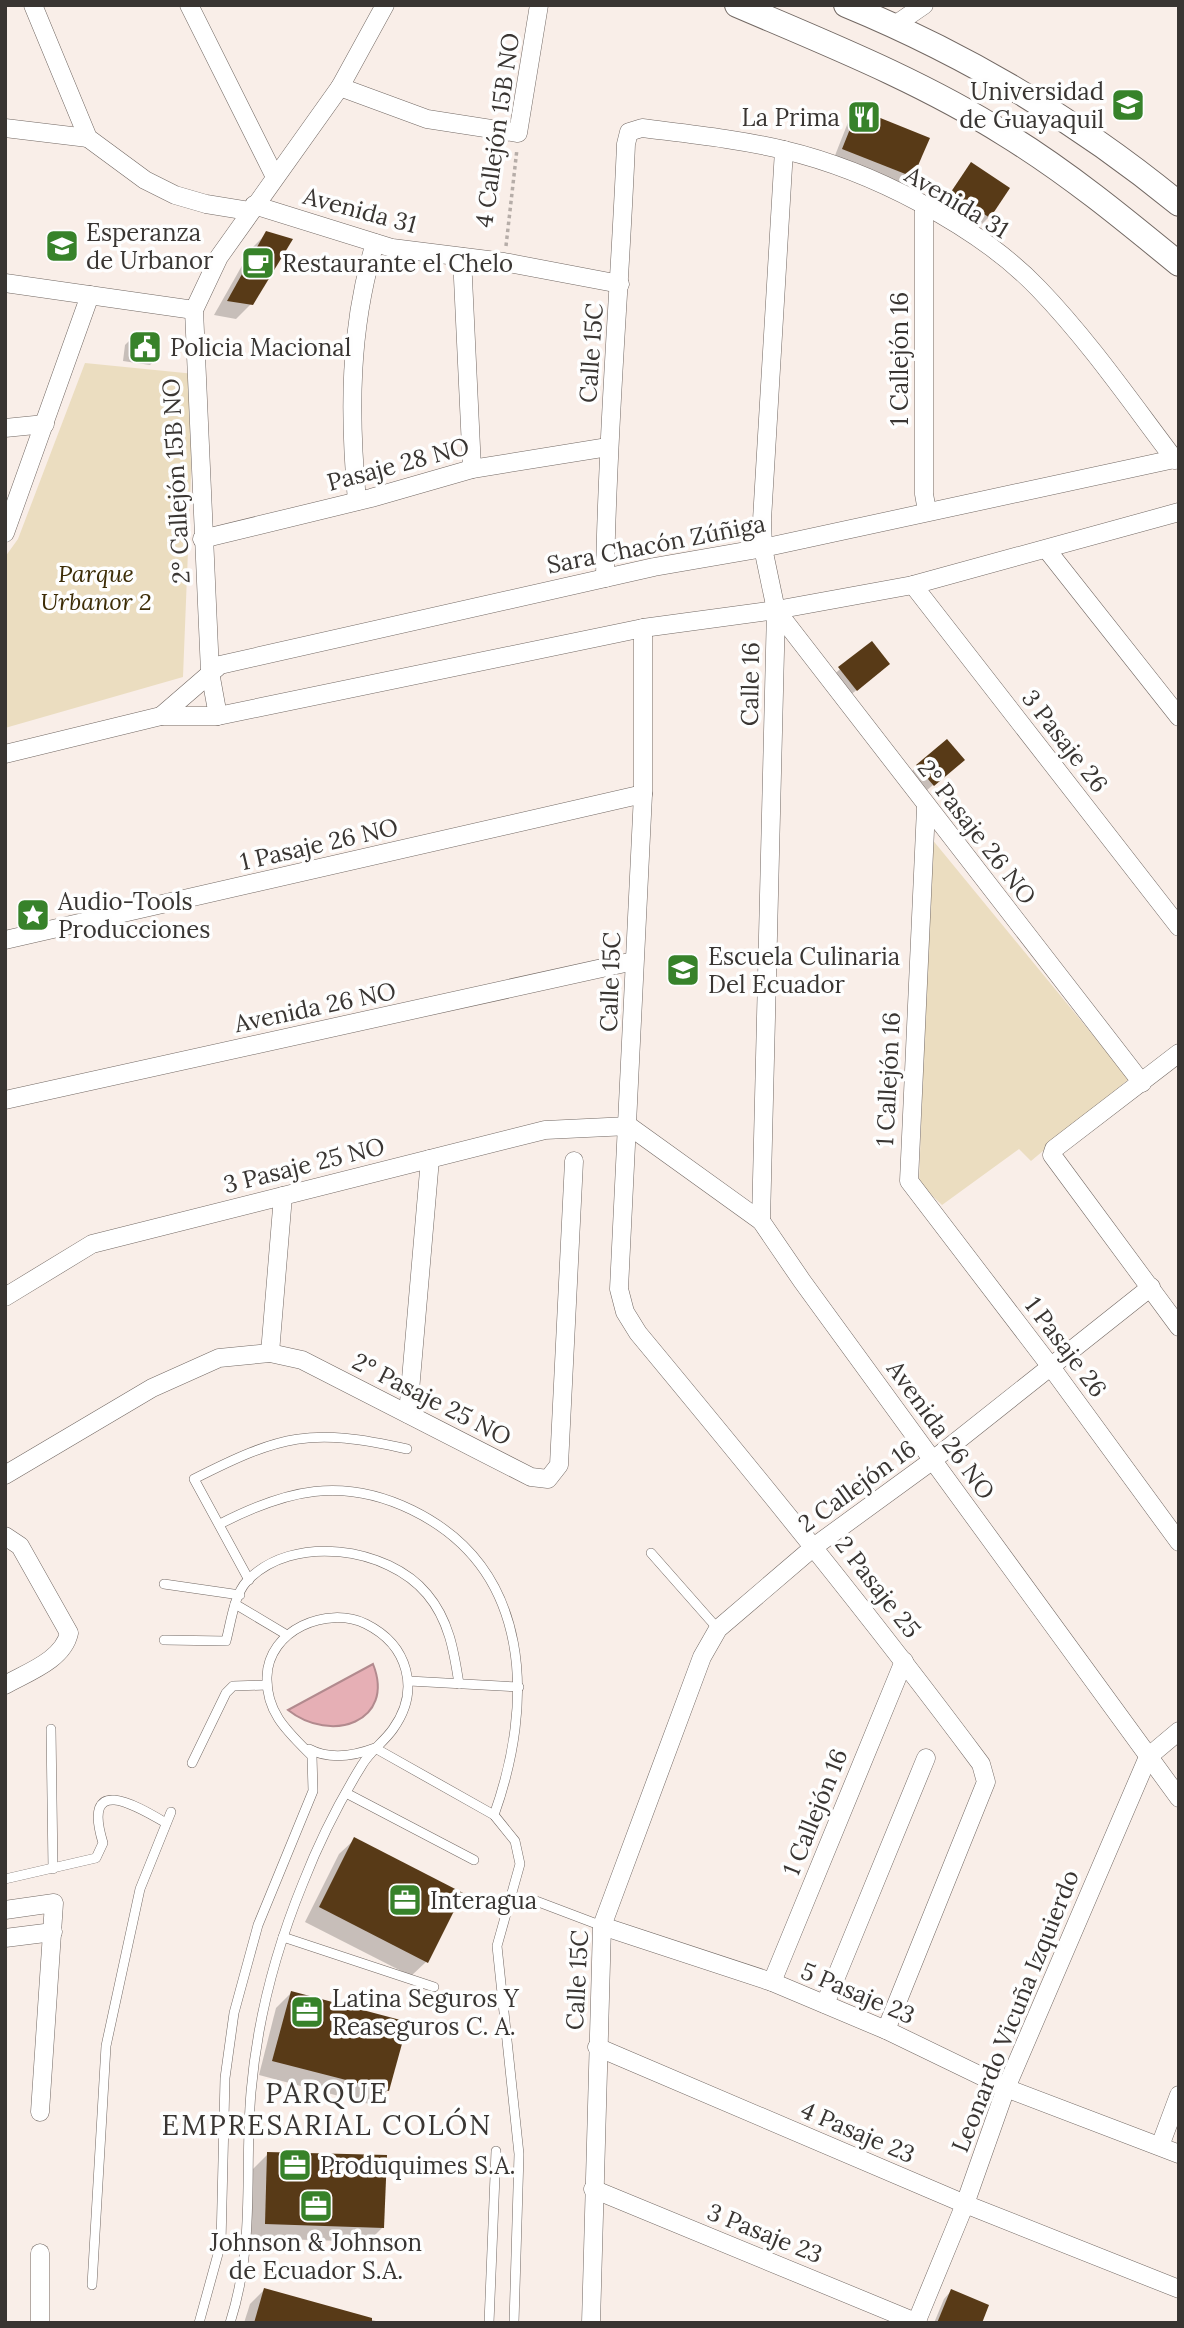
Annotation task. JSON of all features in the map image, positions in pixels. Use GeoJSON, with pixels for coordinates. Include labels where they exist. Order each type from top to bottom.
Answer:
{"type":"FeatureCollection","features":[{"type":"Feature","properties":{"kind":"main road"},"geometry":{"type":"LineString","coordinates":[[737,5],[886,69],[1004,133],[1092,193],[1179,264]]}},
{"type":"Feature","properties":{"kind":"main road"},"geometry":{"type":"LineString","coordinates":[[846,5],[895,25],[1027,94],[1120,156],[1179,204]]}},
{"type":"Feature","properties":{"kind":"street"},"geometry":{"type":"LineString","coordinates":[[5,128],[88,138],[33,5]]}},
{"type":"Feature","properties":{"kind":"street"},"geometry":{"type":"LineString","coordinates":[[189,5],[275,177]]}},
{"type":"Feature","properties":{"kind":"street","name":"2° Callejón 15B NO"},"geometry":{"type":"LineString","coordinates":[[218,716],[210,672],[202,539],[194,310],[219,257],[340,88],[385,5]]}},
{"type":"Feature","properties":{"kind":"street","name":"4 Callejón 15B NO"},"geometry":{"type":"LineString","coordinates":[[518,133],[539,5]]}},
{"type":"Feature","properties":{"kind":"street"},"geometry":{"type":"LineString","coordinates":[[895,25],[924,5]]}},
{"type":"Feature","properties":{"kind":"street"},"geometry":{"type":"LineString","coordinates":[[340,88],[427,119],[518,133]]}},
{"type":"Feature","properties":{"kind":"street","name":"Avenida 31"},"geometry":{"type":"LineString","coordinates":[[629,132],[642,128],[785,150],[859,174],[924,207],[987,244],[1038,288],[1106,368],[1177,459]]}},
{"type":"Feature","properties":{"kind":"street","name":"Calle 15C"},"geometry":{"type":"LineString","coordinates":[[605,578],[608,447],[620,284],[626,144],[629,132]]}},
{"type":"Feature","properties":{"kind":"street","name":"Avenida 31"},"geometry":{"type":"LineString","coordinates":[[88,138],[145,180],[175,195],[206,204],[252,208],[392,248],[504,262],[620,284]]}},
{"type":"Feature","properties":{"kind":"street","name":"Calle 16"},"geometry":{"type":"LineString","coordinates":[[761,1221],[776,610],[763,548],[762,507],[785,150]]}},
{"type":"Feature","properties":{"kind":"street","name":"1 Callejón 16"},"geometry":{"type":"LineString","coordinates":[[924,207],[924,494],[927,511]]}},
{"type":"Feature","properties":{"kind":"street"},"geometry":{"type":"LineString","coordinates":[[357,501],[351,405],[356,318],[375,243]]}},
{"type":"Feature","properties":{"kind":"street","name":"4 Callejón 15B NO"},"geometry":{"type":"LineString","coordinates":[[463,257],[472,469]]}},
{"type":"Feature","properties":{"kind":"street"},"geometry":{"type":"LineString","coordinates":[[5,283],[194,310]]}},
{"type":"Feature","properties":{"kind":"street"},"geometry":{"type":"LineString","coordinates":[[5,533],[90,295]]}},
{"type":"Feature","properties":{"kind":"street"},"geometry":{"type":"LineString","coordinates":[[5,428],[45,424]]}},
{"type":"Feature","properties":{"kind":"street","name":"Pasaje 28 NO"},"geometry":{"type":"LineString","coordinates":[[202,539],[357,501],[472,469],[608,447]]}},
{"type":"Feature","properties":{"kind":"street","name":"Sara Chacón Zúñiga"},"geometry":{"type":"LineString","coordinates":[[161,716],[220,665],[605,578],[763,548],[1177,459]]}},
{"type":"Feature","properties":{"kind":"street","name":"Sara Chacón Zúñiga"},"geometry":{"type":"LineString","coordinates":[[5,754],[161,716],[218,716],[643,628],[776,610],[913,585],[1178,514]]}},
{"type":"Feature","properties":{"kind":"street"},"geometry":{"type":"LineString","coordinates":[[1047,550],[1179,717]]}},
{"type":"Feature","properties":{"kind":"street","name":"3 Pasaje 26"},"geometry":{"type":"LineString","coordinates":[[913,585],[1179,927]]}},
{"type":"Feature","properties":{"kind":"street","name":"2° Pasaje 26 NO"},"geometry":{"type":"LineString","coordinates":[[776,610],[926,808],[1142,1083]]}},
{"type":"Feature","properties":{"kind":"street","name":"Calle 15C"},"geometry":{"type":"LineString","coordinates":[[638,1333],[625,1312],[619,1289],[643,794],[643,628]]}},
{"type":"Feature","properties":{"kind":"street","name":"1 Pasaje 26 NO"},"geometry":{"type":"LineString","coordinates":[[5,940],[643,794]]}},
{"type":"Feature","properties":{"kind":"street","name":"1 Callejón 16"},"geometry":{"type":"LineString","coordinates":[[911,1184],[908,1173],[926,808]]}},
{"type":"Feature","properties":{"kind":"street","name":"Avenida 26 NO"},"geometry":{"type":"LineString","coordinates":[[5,1100],[634,961]]}},
{"type":"Feature","properties":{"kind":"street"},"geometry":{"type":"LineString","coordinates":[[1179,1053],[1054,1150],[1052,1157],[1179,1326]]}},
{"type":"Feature","properties":{"kind":"street","name":"Avenida 26 NO"},"geometry":{"type":"LineString","coordinates":[[629,1126],[761,1221],[1179,1798]]}},
{"type":"Feature","properties":{"kind":"street","name":"3 Pasaje 25 NO"},"geometry":{"type":"LineString","coordinates":[[5,1297],[92,1244],[545,1130],[629,1126]]}},
{"type":"Feature","properties":{"kind":"street"},"geometry":{"type":"LineString","coordinates":[[408,1414],[430,1159]]}},
{"type":"Feature","properties":{"kind":"street","name":"2° Pasaje 25 NO"},"geometry":{"type":"LineString","coordinates":[[5,1475],[152,1388],[219,1359],[270,1353],[302,1360],[531,1477],[548,1479],[559,1465],[574,1161]]}},
{"type":"Feature","properties":{"kind":"street","name":"1 Pasaje 26"},"geometry":{"type":"LineString","coordinates":[[911,1184],[1051,1367],[1179,1542]]}},
{"type":"Feature","properties":{"kind":"street"},"geometry":{"type":"LineString","coordinates":[[270,1353],[283,1196]]}},
{"type":"Feature","properties":{"kind":"street","name":"2 Callejón 16"},"geometry":{"type":"LineString","coordinates":[[702,1657],[718,1629],[815,1546],[933,1460],[1151,1287]]}},
{"type":"Feature","properties":{"kind":"street","name":"2 Pasaje 25"},"geometry":{"type":"LineString","coordinates":[[638,1333],[815,1546],[981,1764],[986,1782],[887,2030]]}},
{"type":"Feature","properties":{"kind":"street"},"geometry":{"type":"LineString","coordinates":[[5,1536],[20,1546],[69,1633],[59,1654],[5,1685]]}},
{"type":"Feature","properties":{"kind":"street","name":"Calle 15C"},"geometry":{"type":"LineString","coordinates":[[590,2323],[602,1926],[702,1657]]}},
{"type":"Feature","properties":{"kind":"street","name":"1 Callejón 16"},"geometry":{"type":"LineString","coordinates":[[772,1982],[904,1661]]}},
{"type":"Feature","properties":{"kind":"street","name":"Leonardo Vicuña Izquierdo"},"geometry":{"type":"LineString","coordinates":[[917,2323],[965,2204],[1006,2088],[1148,1756],[1179,1731]]}},
{"type":"Feature","properties":{"kind":"street"},"geometry":{"type":"LineString","coordinates":[[825,2004],[926,1758]]}},
{"type":"Feature","properties":{"kind":"street"},"geometry":{"type":"LineString","coordinates":[[5,1910],[54,1903],[40,2112]]}},
{"type":"Feature","properties":{"kind":"street","name":"5 Pasaje 23"},"geometry":{"type":"LineString","coordinates":[[602,1926],[772,1982],[887,2030],[1006,2088],[1179,2154]]}},
{"type":"Feature","properties":{"kind":"street"},"geometry":{"type":"LineString","coordinates":[[5,1938],[52,1932]]}},
{"type":"Feature","properties":{"kind":"street","name":"4 Pasaje 23"},"geometry":{"type":"LineString","coordinates":[[597,2047],[965,2204],[1179,2289]]}},
{"type":"Feature","properties":{"kind":"street"},"geometry":{"type":"LineString","coordinates":[[1160,2146],[1179,2095]]}},
{"type":"Feature","properties":{"kind":"street","name":"3 Pasaje 23"},"geometry":{"type":"LineString","coordinates":[[593,2189],[917,2323]]}},
{"type":"Feature","properties":{"kind":"street"},"geometry":{"type":"LineString","coordinates":[[40,2253],[40,2323]]}},
{"type":"Feature","properties":{"kind":"lane"},"geometry":{"type":"LineString","coordinates":[[248,1580],[194,1479],[254,1449],[280,1441],[330,1436],[354,1437],[407,1449]]}},
{"type":"Feature","properties":{"kind":"lane"},"geometry":{"type":"LineString","coordinates":[[220,1524],[261,1502],[323,1490],[376,1496],[435,1522],[466,1546],[495,1584],[515,1652],[519,1687],[509,1769],[494,1815]]}},
{"type":"Feature","properties":{"kind":"lane"},"geometry":{"type":"LineString","coordinates":[[164,1640],[226,1641],[238,1599],[248,1580],[276,1563],[316,1550],[359,1555],[391,1566],[417,1583],[443,1618],[453,1645],[459,1684]]}},
{"type":"Feature","properties":{"kind":"lane"},"geometry":{"type":"LineString","coordinates":[[651,1553],[718,1629]]}},
{"type":"Feature","properties":{"kind":"lane"},"geometry":{"type":"LineString","coordinates":[[164,1584],[238,1599],[286,1635]]}},
{"type":"Feature","properties":{"kind":"lane"},"geometry":{"type":"LineString","coordinates":[[199,2323],[221,2243],[225,2078],[234,2013],[261,1915],[313,1791],[312,1756],[278,1721],[270,1704],[267,1668],[274,1650],[286,1635],[320,1619],[340,1616],[361,1621],[381,1631],[396,1645],[405,1662],[409,1681],[408,1698],[401,1716],[375,1748],[346,1793],[309,1868],[283,1937],[254,2059],[249,2133],[248,2240],[230,2323]]}},
{"type":"Feature","properties":{"kind":"lane"},"geometry":{"type":"LineString","coordinates":[[409,1681],[519,1687]]}},
{"type":"Feature","properties":{"kind":"lane"},"geometry":{"type":"LineString","coordinates":[[192,1763],[226,1692],[233,1686],[267,1685]]}},
{"type":"Feature","properties":{"kind":"lane"},"geometry":{"type":"LineString","coordinates":[[51,1728],[53,1868]]}},
{"type":"Feature","properties":{"kind":"lane"},"geometry":{"type":"LineString","coordinates":[[301,1745],[317,1753],[333,1756],[357,1755],[375,1748]]}},
{"type":"Feature","properties":{"kind":"lane"},"geometry":{"type":"LineString","coordinates":[[375,1748],[494,1815],[519,1850],[520,1864],[497,1945],[519,2154],[514,2323]]}},
{"type":"Feature","properties":{"kind":"lane"},"geometry":{"type":"LineString","coordinates":[[346,1793],[474,1860]]}},
{"type":"Feature","properties":{"kind":"lane"},"geometry":{"type":"LineString","coordinates":[[5,1878],[86,1863],[102,1851],[103,1843],[97,1821],[104,1801],[115,1798],[129,1802],[166,1823]]}},
{"type":"Feature","properties":{"kind":"lane"},"geometry":{"type":"LineString","coordinates":[[92,2285],[106,2046],[140,1889],[171,1812]]}},
{"type":"Feature","properties":{"kind":"lane","name":"5 Pasaje 23"},"geometry":{"type":"LineString","coordinates":[[510,1897],[536,1901],[602,1926]]}},
{"type":"Feature","properties":{"kind":"lane"},"geometry":{"type":"LineString","coordinates":[[283,1937],[434,1987]]}},
{"type":"Feature","properties":{"kind":"lane"},"geometry":{"type":"LineString","coordinates":[[489,2323],[496,2151]]}},
{"type":"Feature","properties":{"kind":"path","name":"4 Callejón 15B NO"},"geometry":{"type":"LineString","coordinates":[[504,262],[518,133]]}},
{"type":"Feature","properties":{"kind":"green space","name":"Parque Urbanor 2"},"geometry":{"type":"Polygon","coordinates":[[[85,363],[195,374],[183,677],[5,728],[5,557],[18,539],[85,363]]]}},
{"type":"Feature","properties":{"kind":"green space"},"geometry":{"type":"Polygon","coordinates":[[[931,838],[1129,1079],[1031,1161],[1019,1149],[942,1205],[919,1183],[931,838]]]}},
{"type":"Feature","properties":{"kind":"shaded area"},"geometry":{"type":"Polygon","coordinates":[[[373,1664],[378,1684],[375,1700],[368,1713],[355,1722],[340,1726],[323,1725],[305,1720],[288,1710],[373,1664]]]}},
{"type":"Feature","properties":{"kind":"building"},"geometry":{"type":"Polygon","coordinates":[[[858,109],[930,138],[913,177],[842,149],[858,109]]]}},
{"type":"Feature","properties":{"kind":"building"},"geometry":{"type":"Polygon","coordinates":[[[971,162],[1010,188],[990,218],[951,192],[971,162]]]}},
{"type":"Feature","properties":{"kind":"building"},"geometry":{"type":"Polygon","coordinates":[[[266,231],[293,239],[253,305],[227,301],[266,231]]]}},
{"type":"Feature","properties":{"kind":"building","name":"Policia Macional"},"geometry":{"type":"Polygon","coordinates":[[[132,336],[161,340],[158,358],[129,354],[132,336]]]}},
{"type":"Feature","properties":{"kind":"building"},"geometry":{"type":"Polygon","coordinates":[[[872,641],[890,664],[857,691],[838,667],[872,641]]]}},
{"type":"Feature","properties":{"kind":"building"},"geometry":{"type":"Polygon","coordinates":[[[947,739],[965,760],[934,786],[916,765],[947,739]]]}},
{"type":"Feature","properties":{"kind":"building"},"geometry":{"type":"Polygon","coordinates":[[[354,1837],[463,1893],[428,1963],[319,1907],[354,1837]]]}},
{"type":"Feature","properties":{"kind":"building"},"geometry":{"type":"Polygon","coordinates":[[[291,1991],[408,2022],[389,2091],[272,2061],[291,1991]]]}},
{"type":"Feature","properties":{"kind":"building"},"geometry":{"type":"Polygon","coordinates":[[[267,2152],[387,2155],[384,2228],[265,2224],[267,2152]]]}},
{"type":"Feature","properties":{"kind":"building"},"geometry":{"type":"Polygon","coordinates":[[[264,2288],[372,2318],[372,2323],[254,2323],[264,2288]]]}},
{"type":"Feature","properties":{"kind":"building"},"geometry":{"type":"Polygon","coordinates":[[[951,2289],[989,2305],[982,2323],[937,2323],[951,2289]]]}},
{"type":"Feature","properties":{"kind":"place","name":"Universidad de Guayaquil"},"geometry":{"type":"Point","coordinates":[1128,105]}},
{"type":"Feature","properties":{"kind":"place","name":"La Prima"},"geometry":{"type":"Point","coordinates":[864,117]}},
{"type":"Feature","properties":{"kind":"place","name":"Esperanza de Urbanor"},"geometry":{"type":"Point","coordinates":[62,246]}},
{"type":"Feature","properties":{"kind":"place","name":"Restaurante el Chelo"},"geometry":{"type":"Point","coordinates":[258,263]}},
{"type":"Feature","properties":{"kind":"place","name":"Policia Macional"},"geometry":{"type":"Point","coordinates":[145,347]}},
{"type":"Feature","properties":{"kind":"place","name":"Audio-Tools Producciones"},"geometry":{"type":"Point","coordinates":[33,915]}},
{"type":"Feature","properties":{"kind":"place","name":"Escuela Culinaria Del Ecuador"},"geometry":{"type":"Point","coordinates":[683,970]}},
{"type":"Feature","properties":{"kind":"place","name":"Interagua"},"geometry":{"type":"Point","coordinates":[405,1900]}},
{"type":"Feature","properties":{"kind":"place","name":"Latina Seguros Y Reaseguros C. A."},"geometry":{"type":"Point","coordinates":[307,2012]}},
{"type":"Feature","properties":{"kind":"place","name":"Produquimes S.A."},"geometry":{"type":"Point","coordinates":[295,2165]}},
{"type":"Feature","properties":{"kind":"place","name":"Johnson & Johnson de Ecuador S.A."},"geometry":{"type":"Point","coordinates":[316,2206]}},
{"type":"Feature","properties":{"kind":"district","name":"PARQUE EMPRESARIAL COLÓN"},"geometry":{"type":"Point","coordinates":[327,2109]}}]}
